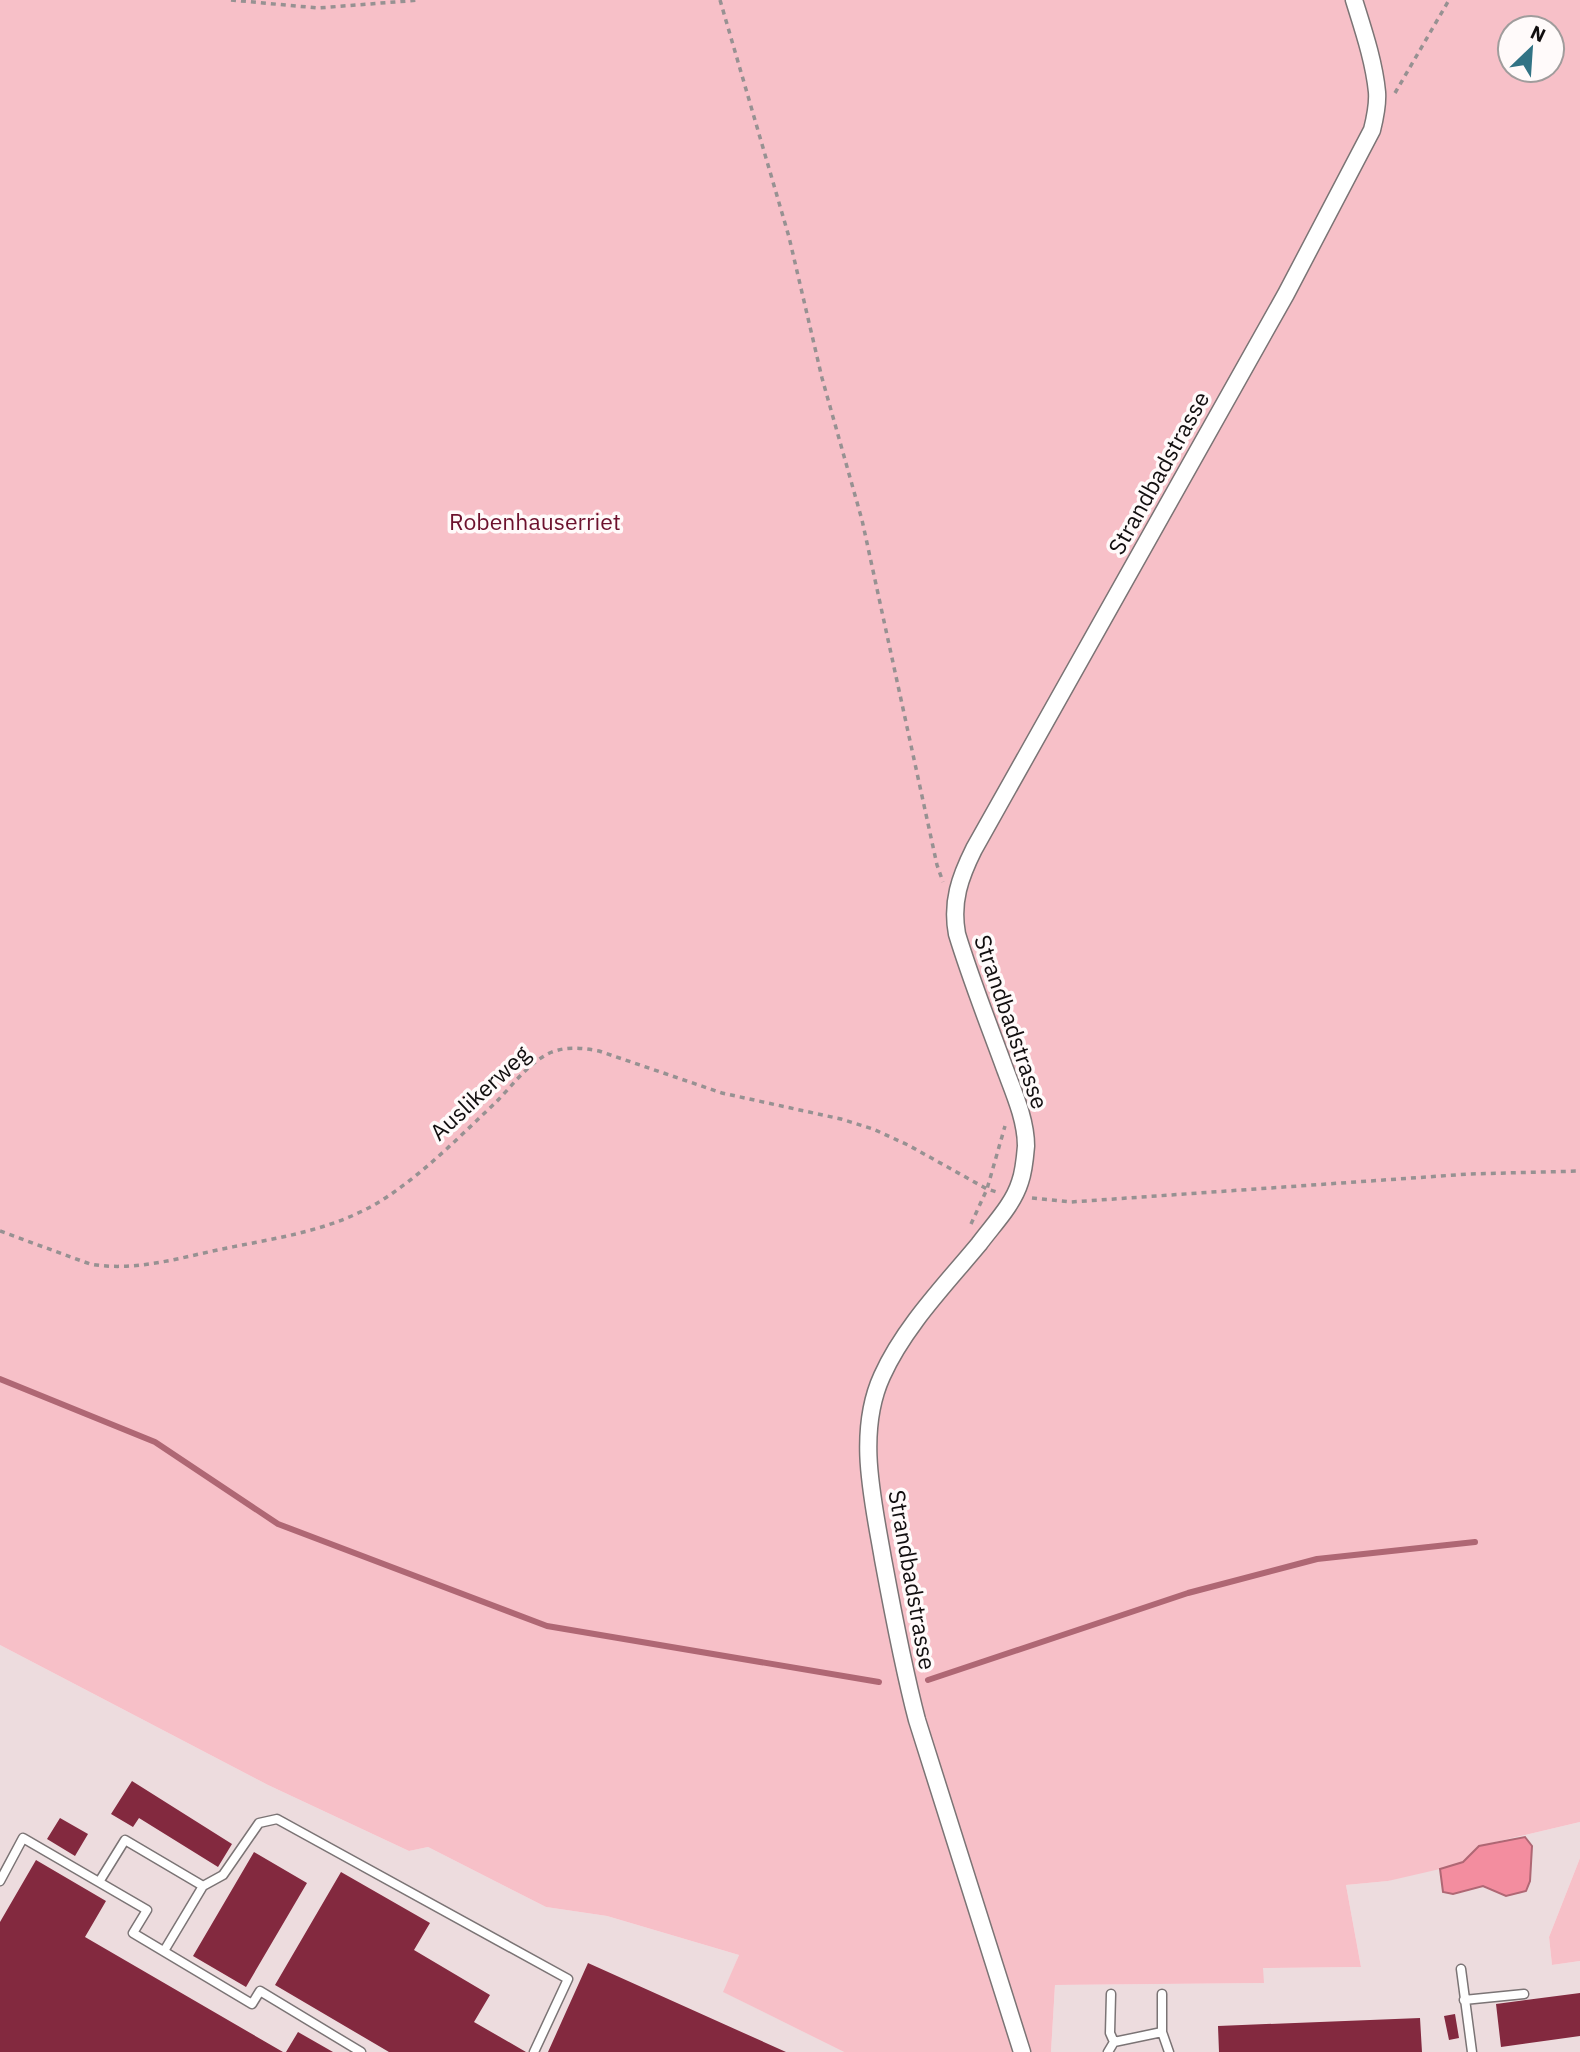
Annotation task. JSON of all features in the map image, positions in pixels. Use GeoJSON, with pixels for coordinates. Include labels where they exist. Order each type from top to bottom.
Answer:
{"type":"FeatureCollection","features":[{"type":"Feature","properties":{"kind":"street","name":"Strandbadstrasse"},"geometry":{"type":"LineString","coordinates":[[1022,2052],[914,1708],[894,1620],[873,1497],[868,1448],[870,1420],[876,1392],[895,1353],[911,1327],[997,1221],[1014,1196],[1024,1164],[1026,1143],[1019,1107],[955,924],[954,906],[961,877],[974,849],[1286,294],[1372,130],[1377,92],[1354,0]]}},
{"type":"Feature","properties":{"kind":"lane"},"geometry":{"type":"LineString","coordinates":[[164,1951],[203,1886],[223,1875],[259,1824],[277,1819],[568,1979],[534,2052]]}},
{"type":"Feature","properties":{"kind":"lane"},"geometry":{"type":"LineString","coordinates":[[0,1881],[23,1838],[147,1910],[134,1933],[252,2004],[260,1991],[361,2052]]}},
{"type":"Feature","properties":{"kind":"lane"},"geometry":{"type":"LineString","coordinates":[[99,1882],[125,1840],[203,1886]]}},
{"type":"Feature","properties":{"kind":"lane"},"geometry":{"type":"LineString","coordinates":[[1461,1969],[1472,2052]]}},
{"type":"Feature","properties":{"kind":"lane"},"geometry":{"type":"LineString","coordinates":[[1111,1994],[1110,2033],[1114,2042]]}},
{"type":"Feature","properties":{"kind":"lane"},"geometry":{"type":"LineString","coordinates":[[1162,1994],[1162,2032],[1169,2052]]}},
{"type":"Feature","properties":{"kind":"lane"},"geometry":{"type":"LineString","coordinates":[[1464,2000],[1524,1994]]}},
{"type":"Feature","properties":{"kind":"lane"},"geometry":{"type":"LineString","coordinates":[[1108,2052],[1114,2042],[1162,2032]]}},
{"type":"Feature","properties":{"kind":"path"},"geometry":{"type":"LineString","coordinates":[[231,0],[318,8],[420,0]]}},
{"type":"Feature","properties":{"kind":"path"},"geometry":{"type":"LineString","coordinates":[[720,0],[789,237],[822,378],[862,520],[937,865],[954,906]]}},
{"type":"Feature","properties":{"kind":"path"},"geometry":{"type":"LineString","coordinates":[[1394,96],[1449,0]]}},
{"type":"Feature","properties":{"kind":"path","name":"Auslikerweg"},"geometry":{"type":"LineString","coordinates":[[0,1231],[90,1264],[124,1267],[330,1225],[371,1207],[417,1175],[543,1056],[567,1048],[582,1047],[607,1053],[722,1093],[841,1119],[899,1141],[987,1189],[966,1232]]}},
{"type":"Feature","properties":{"kind":"path"},"geometry":{"type":"LineString","coordinates":[[1014,1196],[1071,1202],[1469,1174],[1580,1171]]}},
{"type":"Feature","properties":{"kind":"shaded area"},"geometry":{"type":"Polygon","coordinates":[[[0,1645],[268,1785],[409,1851],[428,1847],[546,1907],[607,1916],[739,1955],[724,1992],[844,2052],[0,2052],[0,1645]]]}},
{"type":"Feature","properties":{"kind":"shaded area"},"geometry":{"type":"Polygon","coordinates":[[[1580,1822],[1580,1858],[1549,1937],[1552,1965],[1580,1961],[1580,2052],[1051,2052],[1055,1985],[1263,1983],[1262,1968],[1361,1967],[1346,1885],[1388,1881],[1479,1846],[1580,1822]]]}},
{"type":"Feature","properties":{"kind":"shaded area"},"geometry":{"type":"Polygon","coordinates":[[[1525,1837],[1532,1846],[1530,1881],[1526,1891],[1506,1896],[1483,1886],[1453,1894],[1443,1892],[1440,1869],[1463,1862],[1479,1846],[1525,1837]]]}},
{"type":"Feature","properties":{"kind":"green space","name":"Robenhauserriet"},"geometry":{"type":"Polygon","coordinates":[[[0,0],[1580,0],[1580,1822],[1479,1846],[1463,1862],[1440,1869],[1388,1881],[1346,1885],[1361,1967],[1263,1968],[1264,1983],[1055,1985],[1051,2052],[844,2052],[723,1992],[739,1955],[607,1916],[546,1907],[428,1847],[409,1851],[268,1785],[0,1645],[0,0]]]}},
{"type":"Feature","properties":{"kind":"green space"},"geometry":{"type":"Polygon","coordinates":[[[1580,1858],[1580,1961],[1552,1965],[1549,1937],[1580,1858]]]}},
{"type":"Feature","properties":{"kind":"building"},"geometry":{"type":"Polygon","coordinates":[[[132,1781],[232,1844],[218,1867],[139,1818],[133,1827],[111,1814],[132,1781]]]}},
{"type":"Feature","properties":{"kind":"building"},"geometry":{"type":"Polygon","coordinates":[[[60,1818],[88,1834],[75,1856],[47,1839],[60,1818]]]}},
{"type":"Feature","properties":{"kind":"building"},"geometry":{"type":"Polygon","coordinates":[[[254,1852],[307,1883],[246,1987],[193,1956],[254,1852]]]}},
{"type":"Feature","properties":{"kind":"building"},"geometry":{"type":"Polygon","coordinates":[[[36,1860],[106,1901],[85,1937],[283,2052],[0,2052],[0,1922],[36,1860]]]}},
{"type":"Feature","properties":{"kind":"building"},"geometry":{"type":"Polygon","coordinates":[[[341,1872],[430,1923],[414,1950],[490,1995],[474,2022],[526,2052],[389,2052],[275,1985],[341,1872]]]}},
{"type":"Feature","properties":{"kind":"building"},"geometry":{"type":"Polygon","coordinates":[[[588,1963],[786,2052],[548,2052],[588,1963]]]}},
{"type":"Feature","properties":{"kind":"building"},"geometry":{"type":"Polygon","coordinates":[[[1580,1993],[1580,2036],[1501,2047],[1496,2004],[1580,1993]]]}},
{"type":"Feature","properties":{"kind":"building"},"geometry":{"type":"Polygon","coordinates":[[[1455,2014],[1459,2038],[1449,2040],[1444,2016],[1455,2014]]]}},
{"type":"Feature","properties":{"kind":"building"},"geometry":{"type":"Polygon","coordinates":[[[1420,2018],[1422,2052],[1219,2052],[1218,2026],[1420,2018]]]}},
{"type":"Feature","properties":{"kind":"building"},"geometry":{"type":"Polygon","coordinates":[[[298,2032],[333,2052],[286,2052],[298,2032]]]}},
{"type":"Feature","properties":{"kind":"waterway"},"geometry":{"type":"LineString","coordinates":[[0,1379],[155,1442],[278,1524],[547,1626],[879,1682]]}},
{"type":"Feature","properties":{"kind":"waterway"},"geometry":{"type":"LineString","coordinates":[[928,1680],[1188,1593],[1317,1559],[1475,1542]]}}]}
